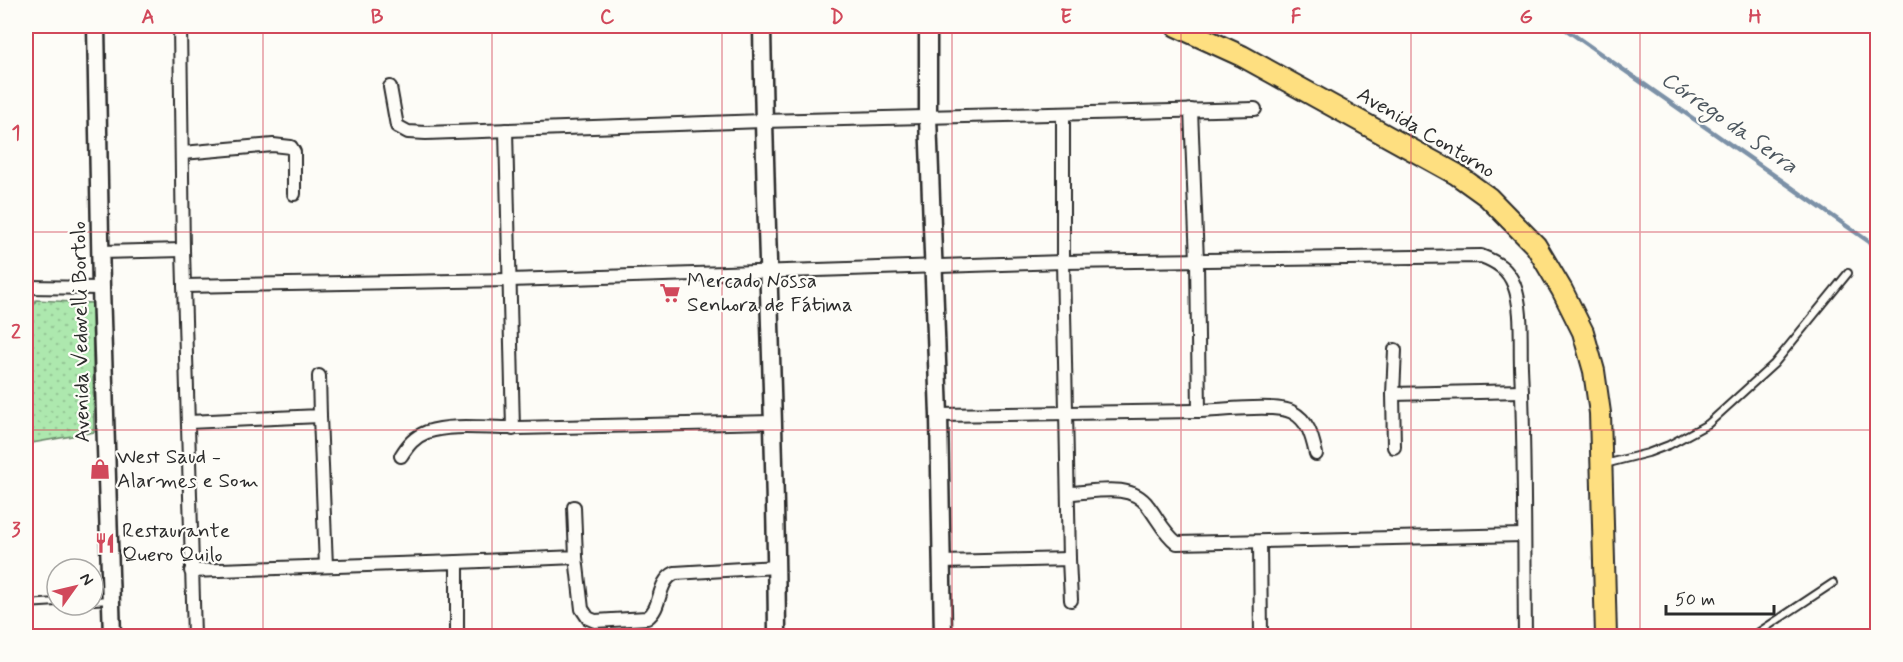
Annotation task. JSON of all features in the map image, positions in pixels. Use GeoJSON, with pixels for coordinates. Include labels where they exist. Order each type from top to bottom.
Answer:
{"type":"FeatureCollection","features":[{"type":"Feature","properties":{"kind":"main road","name":"Avenida Contorno"},"geometry":{"type":"LineString","coordinates":[[1176,26],[1242,56],[1456,174],[1488,197],[1536,246],[1583,332],[1594,371],[1600,413],[1606,636]]}},
{"type":"Feature","properties":{"kind":"main road","name":"Avenida Contorno"},"geometry":{"type":"LineString","coordinates":[[1202,26],[1242,56]]}},
{"type":"Feature","properties":{"kind":"street","name":"Avenida Vedovelli Bortolo"},"geometry":{"type":"LineString","coordinates":[[96,26],[101,288],[112,636]]}},
{"type":"Feature","properties":{"kind":"street"},"geometry":{"type":"LineString","coordinates":[[180,26],[183,250],[194,636]]}},
{"type":"Feature","properties":{"kind":"street"},"geometry":{"type":"LineString","coordinates":[[762,26],[763,121],[774,422],[777,636]]}},
{"type":"Feature","properties":{"kind":"street"},"geometry":{"type":"LineString","coordinates":[[928,26],[928,117],[939,415],[943,636]]}},
{"type":"Feature","properties":{"kind":"street"},"geometry":{"type":"LineString","coordinates":[[390,87],[392,109],[397,126],[408,132],[1255,109]]}},
{"type":"Feature","properties":{"kind":"street"},"geometry":{"type":"LineString","coordinates":[[1191,110],[1197,261],[1199,411]]}},
{"type":"Feature","properties":{"kind":"street"},"geometry":{"type":"LineString","coordinates":[[1063,114],[1063,262],[1071,600]]}},
{"type":"Feature","properties":{"kind":"street"},"geometry":{"type":"LineString","coordinates":[[506,130],[513,429]]}},
{"type":"Feature","properties":{"kind":"street"},"geometry":{"type":"LineString","coordinates":[[183,153],[273,145],[291,147],[294,152],[294,194]]}},
{"type":"Feature","properties":{"kind":"street"},"geometry":{"type":"LineString","coordinates":[[101,252],[183,250]]}},
{"type":"Feature","properties":{"kind":"street"},"geometry":{"type":"LineString","coordinates":[[184,286],[510,280],[1063,262],[1482,256],[1503,268],[1516,288],[1522,391],[1526,636]]}},
{"type":"Feature","properties":{"kind":"street"},"geometry":{"type":"LineString","coordinates":[[26,287],[101,288]]}},
{"type":"Feature","properties":{"kind":"street"},"geometry":{"type":"LineString","coordinates":[[1394,447],[1395,350]]}},
{"type":"Feature","properties":{"kind":"street"},"geometry":{"type":"LineString","coordinates":[[319,376],[326,566]]}},
{"type":"Feature","properties":{"kind":"street"},"geometry":{"type":"LineString","coordinates":[[1393,394],[1522,391]]}},
{"type":"Feature","properties":{"kind":"street"},"geometry":{"type":"LineString","coordinates":[[939,415],[1270,408],[1291,411],[1302,419],[1311,430],[1316,454]]}},
{"type":"Feature","properties":{"kind":"street"},"geometry":{"type":"LineString","coordinates":[[189,422],[320,416]]}},
{"type":"Feature","properties":{"kind":"street"},"geometry":{"type":"LineString","coordinates":[[401,456],[410,441],[428,432],[447,428],[513,429],[774,422]]}},
{"type":"Feature","properties":{"kind":"street"},"geometry":{"type":"LineString","coordinates":[[1069,493],[1125,490],[1136,495],[1149,507],[1169,537],[1177,543],[1523,535]]}},
{"type":"Feature","properties":{"kind":"street"},"geometry":{"type":"LineString","coordinates":[[574,507],[576,557],[582,609],[588,618],[595,621],[647,618],[657,609],[662,588],[668,578],[675,573],[777,567]]}},
{"type":"Feature","properties":{"kind":"street"},"geometry":{"type":"LineString","coordinates":[[1260,542],[1262,636]]}},
{"type":"Feature","properties":{"kind":"street"},"geometry":{"type":"LineString","coordinates":[[191,571],[576,557]]}},
{"type":"Feature","properties":{"kind":"street"},"geometry":{"type":"LineString","coordinates":[[942,562],[1069,559]]}},
{"type":"Feature","properties":{"kind":"street"},"geometry":{"type":"LineString","coordinates":[[456,562],[457,636]]}},
{"type":"Feature","properties":{"kind":"lane"},"geometry":{"type":"LineString","coordinates":[[1601,465],[1669,445],[1708,424],[1774,364],[1848,273]]}},
{"type":"Feature","properties":{"kind":"lane"},"geometry":{"type":"LineString","coordinates":[[1753,636],[1833,583]]}},
{"type":"Feature","properties":{"kind":"lane"},"geometry":{"type":"LineString","coordinates":[[105,600],[111,600]]}},
{"type":"Feature","properties":{"kind":"lane"},"geometry":{"type":"LineString","coordinates":[[26,604],[45,603]]}},
{"type":"Feature","properties":{"kind":"green space"},"geometry":{"type":"Polygon","coordinates":[[[36,300],[92,303],[94,432],[26,444],[26,325],[36,300]]]}},
{"type":"Feature","properties":{"kind":"waterway","name":"Córrego da Serra"},"geometry":{"type":"LineString","coordinates":[[1561,26],[1878,248]]}},
{"type":"Feature","properties":{"kind":"place","name":"Mercado Nossa Senhora de Fátima"},"geometry":{"type":"Point","coordinates":[670,293]}},
{"type":"Feature","properties":{"kind":"place","name":"West Saud - Alarmes e Som"},"geometry":{"type":"Point","coordinates":[100,469]}},
{"type":"Feature","properties":{"kind":"place","name":"Restaurante Quero Quilo"},"geometry":{"type":"Point","coordinates":[105,543]}}]}
